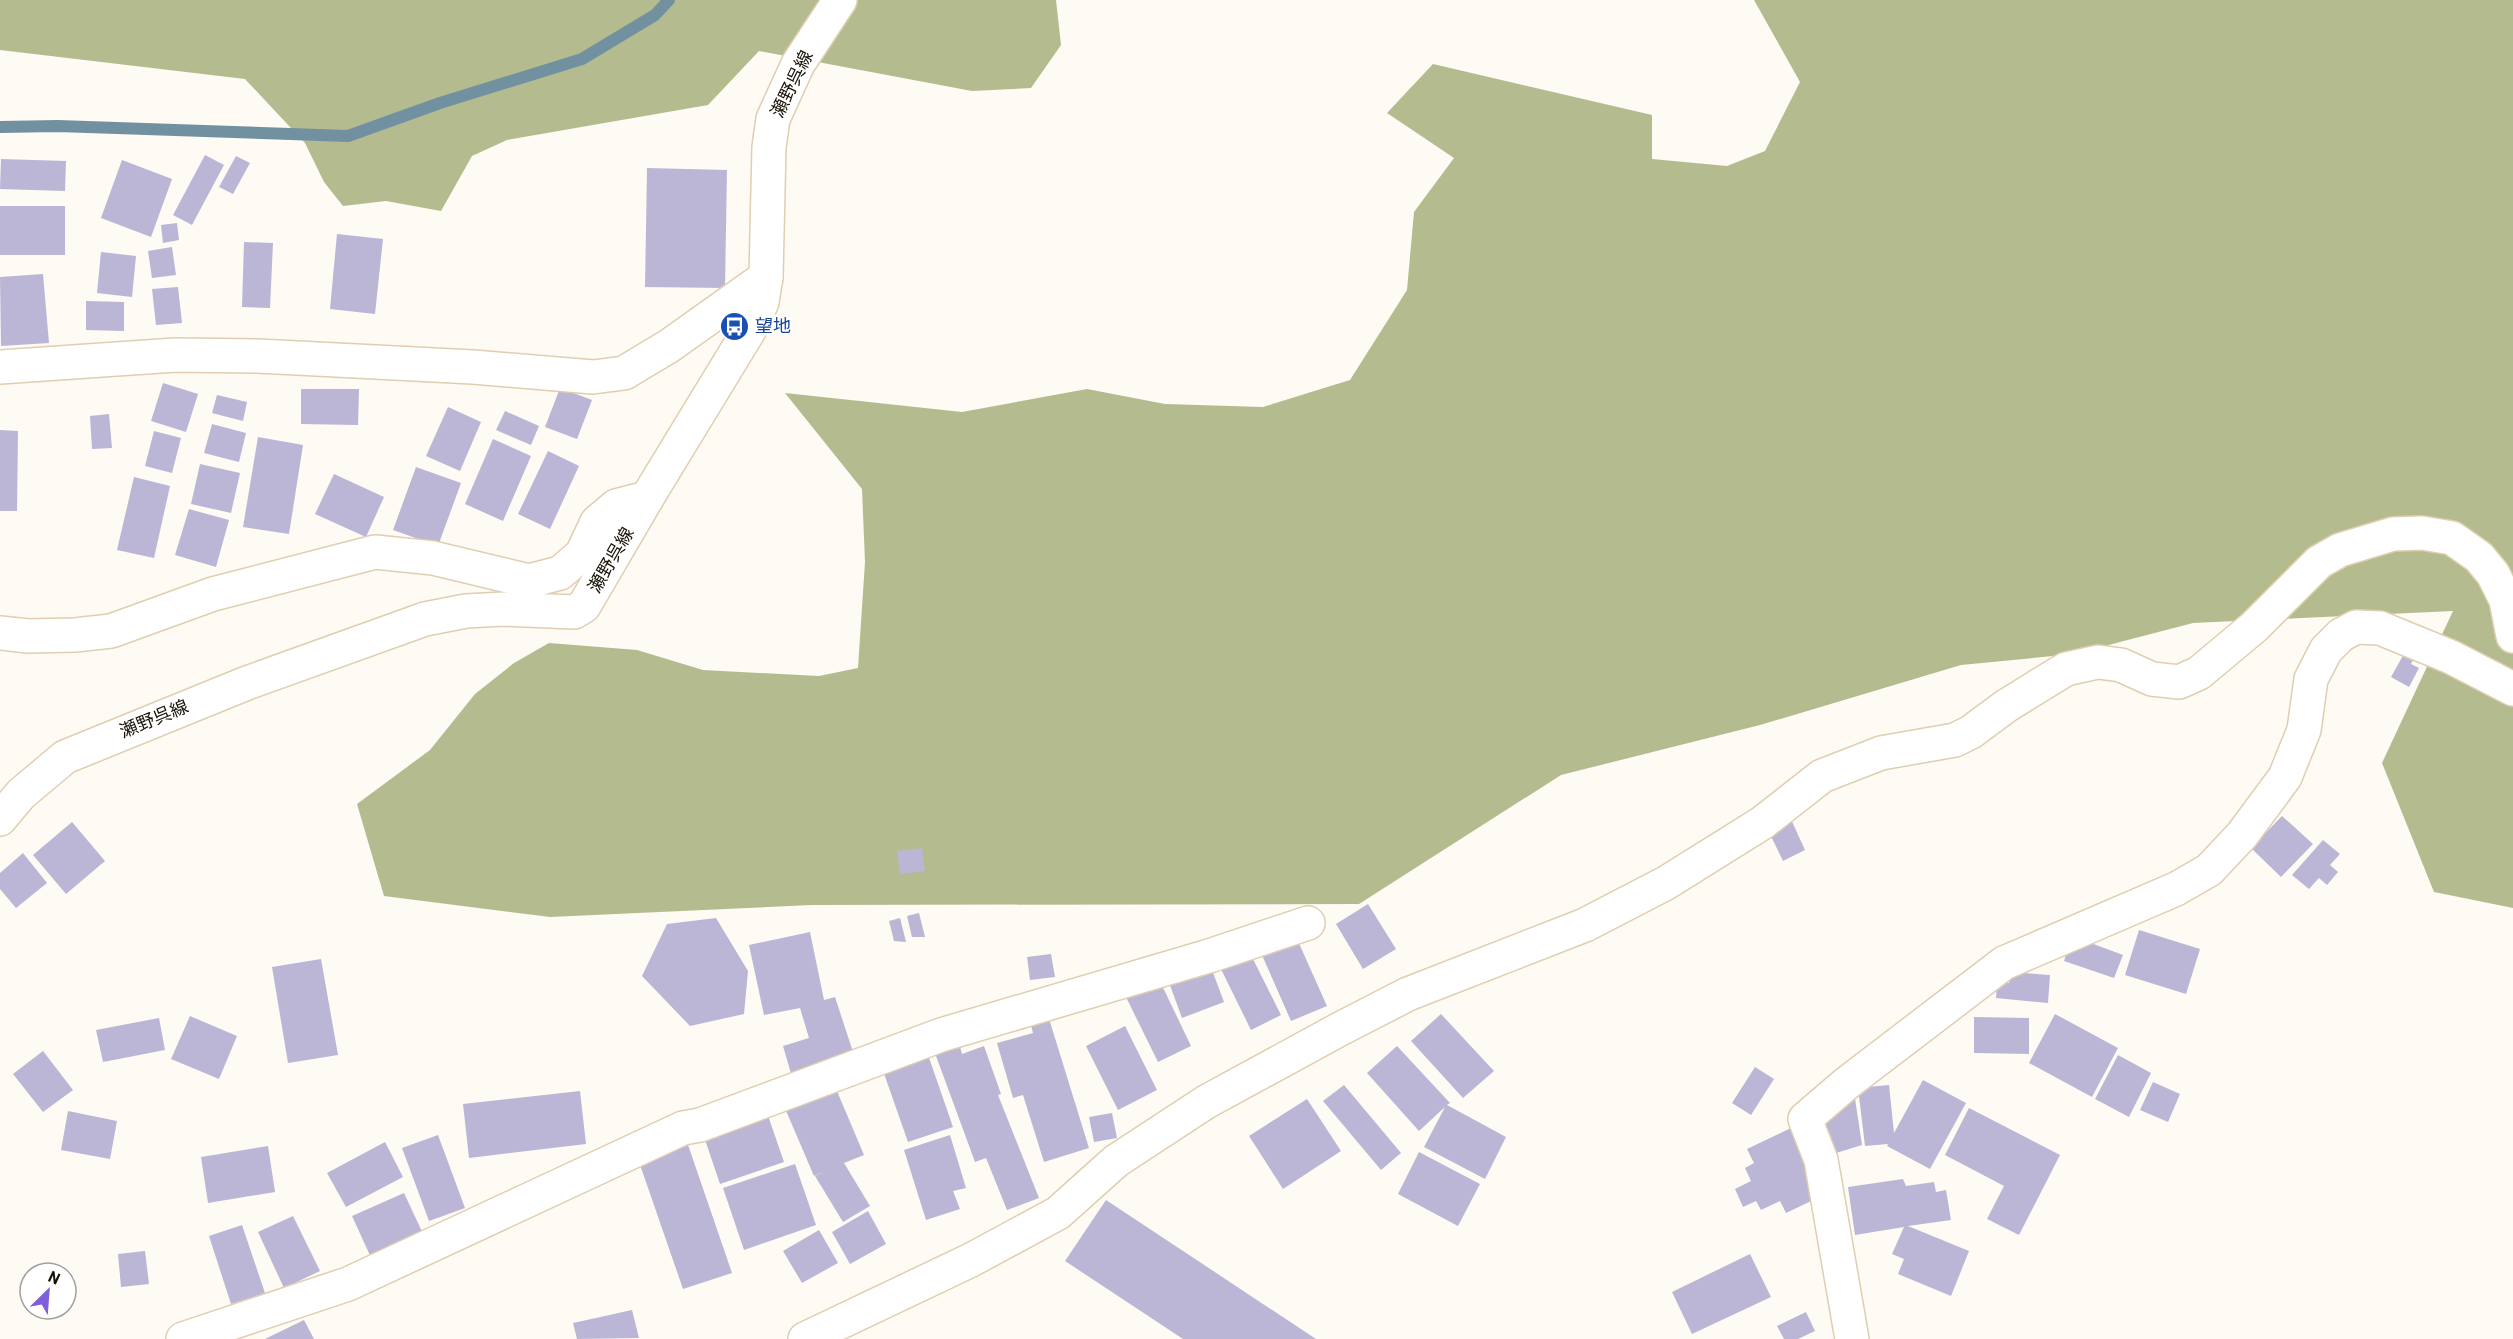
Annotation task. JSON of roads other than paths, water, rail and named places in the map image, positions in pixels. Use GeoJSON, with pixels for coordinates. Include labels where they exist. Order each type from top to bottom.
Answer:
{"type":"FeatureCollection","features":[{"type":"Feature","properties":{"kind":"street","name":"瀬野呉線"},"geometry":{"type":"LineString","coordinates":[[0,819],[21,794],[65,757],[247,683],[413,623],[466,611],[504,609],[574,612],[584,606],[750,328],[762,302],[766,277],[769,147],[773,119],[798,64],[840,0]]}},
{"type":"Feature","properties":{"kind":"street"},"geometry":{"type":"LineString","coordinates":[[0,367],[175,355],[258,356],[473,367],[593,377],[624,373],[669,346],[766,277]]}},
{"type":"Feature","properties":{"kind":"street"},"geometry":{"type":"LineString","coordinates":[[0,633],[28,636],[75,635],[111,631],[213,594],[375,552],[434,558],[529,581],[560,573],[582,554],[597,522],[616,507],[647,498]]}},
{"type":"Feature","properties":{"kind":"street"},"geometry":{"type":"LineString","coordinates":[[805,1339],[971,1260],[1058,1213],[1116,1161],[1206,1102],[1340,1029],[1408,994],[1586,925],[1666,883],[1762,823],[1822,776],[1881,753],[1955,740],[1971,732],[2006,706],[2066,669],[2098,662],[2121,665],[2152,679],[2179,682],[2199,673],[2254,627],[2319,562],[2340,550],[2393,534],[2422,532],[2452,538],[2479,556],[2493,573],[2506,600],[2513,636]]}},
{"type":"Feature","properties":{"kind":"street"},"geometry":{"type":"LineString","coordinates":[[1852,1339],[1821,1160],[1805,1119],[1847,1083],[2004,963],[2176,889],[2209,870],[2242,836],[2285,777],[2304,730],[2311,680],[2326,650],[2341,635],[2356,627],[2380,628],[2451,657],[2513,689]]}},
{"type":"Feature","properties":{"kind":"street"},"geometry":{"type":"LineString","coordinates":[[183,1339],[240,1330],[348,1284],[683,1128],[700,1125],[941,1035],[1209,956],[1308,923]]}},
{"type":"Feature","properties":{"kind":"waterway"},"geometry":{"type":"LineString","coordinates":[[0,127],[58,126],[348,136],[440,103],[582,59],[655,15],[669,0]]}},
{"type":"Feature","properties":{"kind":"place","name":"望地"},"geometry":{"type":"Point","coordinates":[734,326]}}]}
